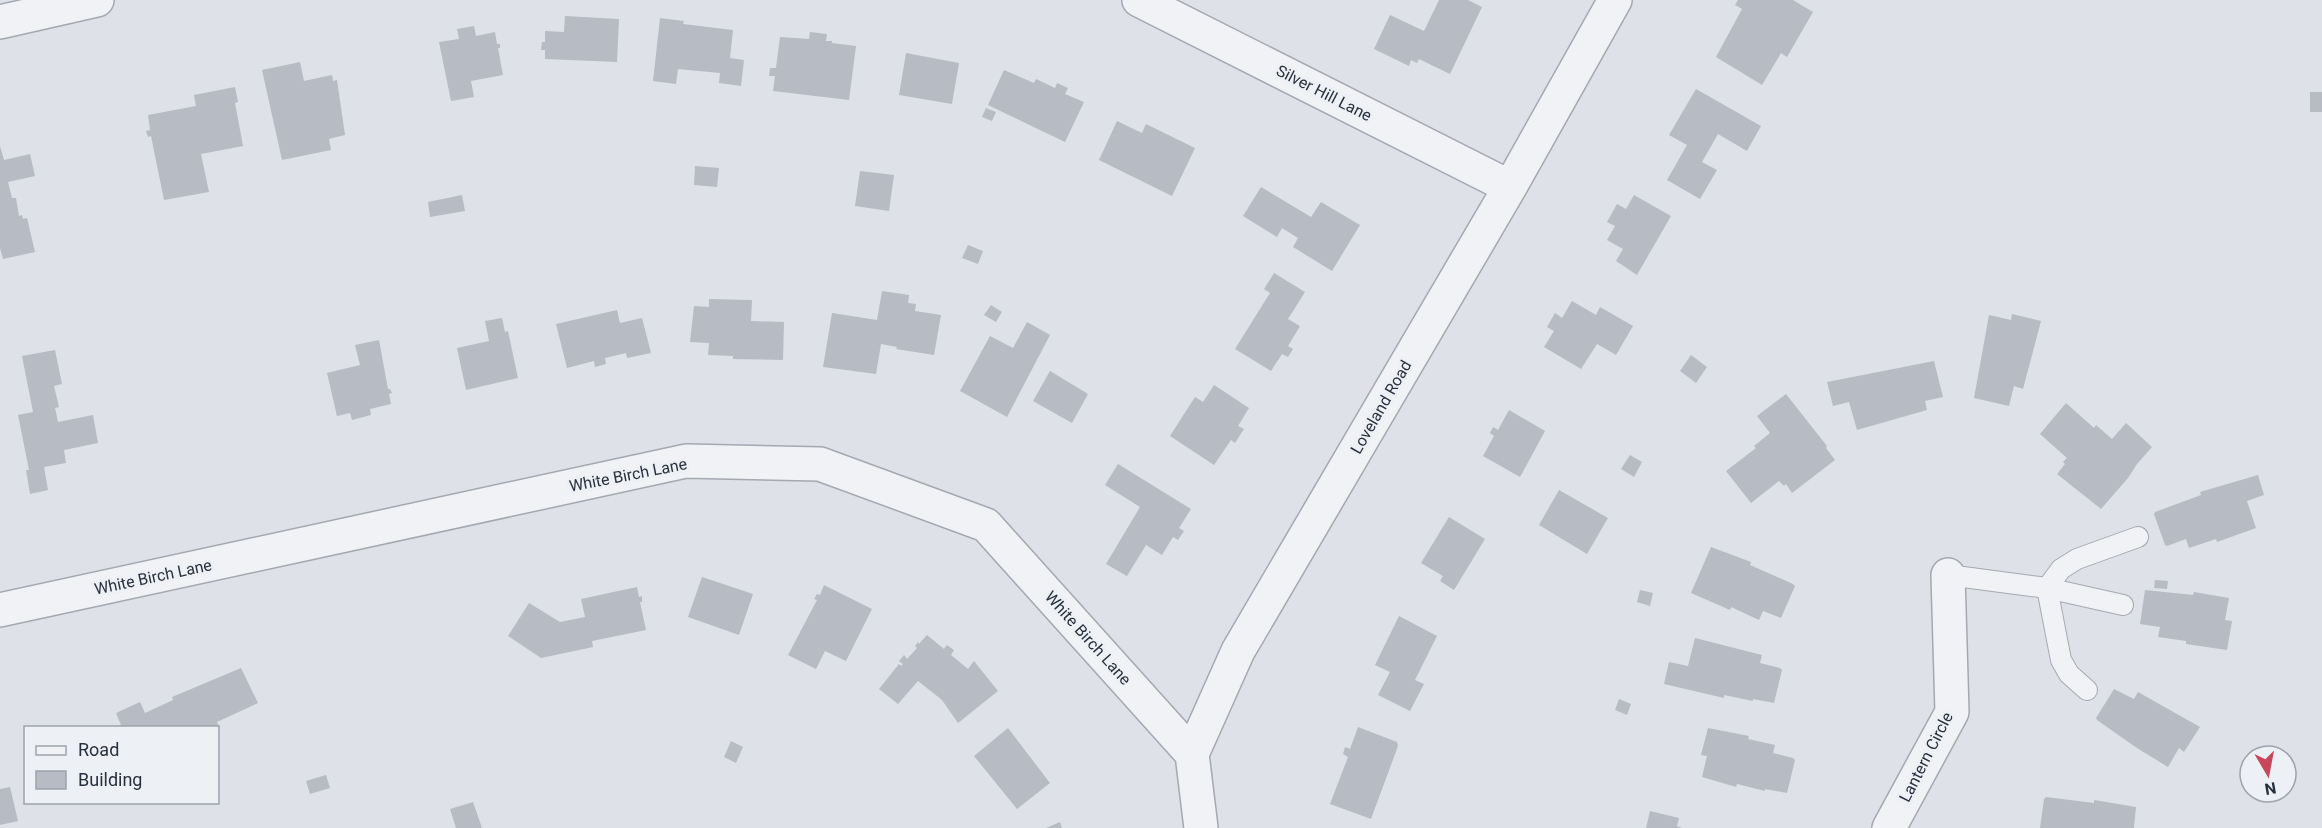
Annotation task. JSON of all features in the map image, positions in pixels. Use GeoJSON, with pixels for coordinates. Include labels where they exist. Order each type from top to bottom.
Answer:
{"type":"FeatureCollection","features":[{"type":"Feature","properties":{"kind":"street"},"geometry":{"type":"LineString","coordinates":[[0,22],[97,0]]}},
{"type":"Feature","properties":{"kind":"street","name":"Silver Hill Lane"},"geometry":{"type":"LineString","coordinates":[[1139,0],[1510,187]]}},
{"type":"Feature","properties":{"kind":"street","name":"Loveland Road"},"geometry":{"type":"LineString","coordinates":[[1192,754],[1238,651],[1510,187],[1615,0]]}},
{"type":"Feature","properties":{"kind":"street","name":"White Birch Lane"},"geometry":{"type":"LineString","coordinates":[[0,610],[686,461],[820,464],[986,525],[1192,754]]}},
{"type":"Feature","properties":{"kind":"street","name":"Lantern Circle"},"geometry":{"type":"LineString","coordinates":[[1889,828],[1952,712],[1948,575]]}},
{"type":"Feature","properties":{"kind":"street"},"geometry":{"type":"LineString","coordinates":[[1192,754],[1201,828]]}},
{"type":"Feature","properties":{"kind":"lane"},"geometry":{"type":"LineString","coordinates":[[2087,690],[2069,674],[2061,660],[2047,588],[2061,569],[2077,559],[2138,537]]}},
{"type":"Feature","properties":{"kind":"lane"},"geometry":{"type":"LineString","coordinates":[[1948,575],[2047,588],[2123,604]]}},
{"type":"Feature","properties":{"kind":"building"},"geometry":{"type":"Polygon","coordinates":[[[1439,0],[1468,0],[1482,7],[1450,74],[1419,59],[1417,63],[1411,60],[1409,66],[1374,49],[1390,15],[1424,31],[1439,0]]]}},
{"type":"Feature","properties":{"kind":"building"},"geometry":{"type":"Polygon","coordinates":[[[1738,0],[1793,0],[1813,12],[1787,57],[1781,53],[1762,85],[1716,57],[1742,9],[1735,5],[1738,0]]]}},
{"type":"Feature","properties":{"kind":"building"},"geometry":{"type":"Polygon","coordinates":[[[565,16],[619,19],[617,62],[545,59],[545,50],[541,50],[542,42],[545,42],[545,31],[564,32],[565,16]]]}},
{"type":"Feature","properties":{"kind":"building"},"geometry":{"type":"Polygon","coordinates":[[[660,18],[684,21],[683,24],[733,30],[730,58],[744,60],[741,86],[719,83],[720,73],[678,69],[676,84],[653,81],[660,18]]]}},
{"type":"Feature","properties":{"kind":"building"},"geometry":{"type":"Polygon","coordinates":[[[474,26],[476,36],[495,32],[497,44],[500,44],[498,48],[503,75],[471,81],[474,97],[451,101],[439,42],[459,39],[457,29],[474,26]]]}},
{"type":"Feature","properties":{"kind":"building"},"geometry":{"type":"Polygon","coordinates":[[[810,32],[827,34],[826,41],[832,41],[832,43],[856,46],[849,100],[773,91],[775,76],[769,76],[770,68],[776,68],[780,37],[809,39],[810,32]]]}},
{"type":"Feature","properties":{"kind":"building"},"geometry":{"type":"Polygon","coordinates":[[[906,53],[959,63],[952,104],[899,95],[906,53]]]}},
{"type":"Feature","properties":{"kind":"building"},"geometry":{"type":"Polygon","coordinates":[[[300,62],[304,81],[332,75],[333,81],[337,80],[345,135],[329,139],[331,150],[282,160],[262,70],[300,62]]]}},
{"type":"Feature","properties":{"kind":"building"},"geometry":{"type":"Polygon","coordinates":[[[1004,70],[1034,83],[1036,79],[1055,88],[1057,83],[1068,88],[1065,94],[1084,102],[1065,142],[988,105],[1004,70]]]}},
{"type":"Feature","properties":{"kind":"building"},"geometry":{"type":"Polygon","coordinates":[[[235,87],[238,102],[235,103],[243,146],[201,154],[209,192],[164,200],[151,136],[148,137],[146,131],[150,130],[148,115],[196,106],[194,95],[235,87]]]}},
{"type":"Feature","properties":{"kind":"building"},"geometry":{"type":"Polygon","coordinates":[[[1696,89],[1761,126],[1747,151],[1718,134],[1702,162],[1717,170],[1700,199],[1667,180],[1687,145],[1669,135],[1696,89]]]}},
{"type":"Feature","properties":{"kind":"building"},"geometry":{"type":"Polygon","coordinates":[[[2310,92],[2322,92],[2322,112],[2310,112],[2310,92]]]}},
{"type":"Feature","properties":{"kind":"building"},"geometry":{"type":"Polygon","coordinates":[[[986,108],[996,112],[992,121],[982,117],[986,108]]]}},
{"type":"Feature","properties":{"kind":"building"},"geometry":{"type":"Polygon","coordinates":[[[1117,121],[1142,133],[1146,124],[1195,148],[1172,196],[1099,160],[1117,121]]]}},
{"type":"Feature","properties":{"kind":"building"},"geometry":{"type":"Polygon","coordinates":[[[0,146],[4,160],[30,154],[35,176],[8,182],[12,198],[16,198],[19,216],[22,215],[23,219],[27,218],[35,252],[3,259],[0,248],[0,146]]]}},
{"type":"Feature","properties":{"kind":"building"},"geometry":{"type":"Polygon","coordinates":[[[695,166],[719,168],[717,187],[694,185],[695,166]]]}},
{"type":"Feature","properties":{"kind":"building"},"geometry":{"type":"Polygon","coordinates":[[[860,171],[894,175],[889,211],[855,206],[860,171]]]}},
{"type":"Feature","properties":{"kind":"building"},"geometry":{"type":"Polygon","coordinates":[[[1261,187],[1311,217],[1321,202],[1360,225],[1332,271],[1293,247],[1298,238],[1282,228],[1277,237],[1243,216],[1261,187]]]}},
{"type":"Feature","properties":{"kind":"building"},"geometry":{"type":"Polygon","coordinates":[[[462,195],[465,211],[430,217],[428,202],[462,195]]]}},
{"type":"Feature","properties":{"kind":"building"},"geometry":{"type":"Polygon","coordinates":[[[1634,195],[1671,216],[1637,275],[1616,261],[1623,249],[1607,240],[1615,226],[1607,222],[1617,204],[1626,209],[1634,195]]]}},
{"type":"Feature","properties":{"kind":"building"},"geometry":{"type":"Polygon","coordinates":[[[968,245],[983,251],[978,264],[962,258],[968,245]]]}},
{"type":"Feature","properties":{"kind":"building"},"geometry":{"type":"Polygon","coordinates":[[[1274,273],[1305,292],[1288,319],[1300,326],[1288,346],[1293,349],[1288,357],[1282,354],[1271,371],[1235,349],[1270,293],[1264,289],[1274,273]]]}},
{"type":"Feature","properties":{"kind":"building"},"geometry":{"type":"Polygon","coordinates":[[[882,291],[909,295],[908,303],[916,304],[915,311],[941,315],[934,355],[896,349],[897,347],[881,344],[876,374],[823,367],[832,313],[877,320],[882,291]]]}},
{"type":"Feature","properties":{"kind":"building"},"geometry":{"type":"Polygon","coordinates":[[[709,299],[752,300],[751,321],[784,322],[783,360],[733,359],[733,356],[708,355],[709,343],[690,342],[694,306],[709,307],[709,299]]]}},
{"type":"Feature","properties":{"kind":"building"},"geometry":{"type":"Polygon","coordinates":[[[1572,301],[1596,315],[1600,307],[1633,326],[1616,355],[1597,344],[1581,369],[1544,347],[1554,331],[1547,327],[1555,313],[1562,318],[1572,301]]]}},
{"type":"Feature","properties":{"kind":"building"},"geometry":{"type":"Polygon","coordinates":[[[991,305],[1002,312],[996,322],[984,315],[991,305]]]}},
{"type":"Feature","properties":{"kind":"building"},"geometry":{"type":"Polygon","coordinates":[[[617,310],[620,323],[642,318],[651,353],[627,358],[626,353],[605,358],[606,364],[595,367],[594,361],[567,368],[556,324],[617,310]]]}},
{"type":"Feature","properties":{"kind":"building"},"geometry":{"type":"Polygon","coordinates":[[[2012,314],[2041,321],[2023,389],[2014,386],[2009,406],[1974,398],[1989,315],[2011,320],[2012,314]]]}},
{"type":"Feature","properties":{"kind":"building"},"geometry":{"type":"Polygon","coordinates":[[[502,318],[505,332],[508,331],[518,378],[466,390],[457,348],[489,341],[485,321],[502,318]]]}},
{"type":"Feature","properties":{"kind":"building"},"geometry":{"type":"Polygon","coordinates":[[[1027,322],[1050,335],[1007,417],[960,391],[990,336],[1013,348],[1027,322]]]}},
{"type":"Feature","properties":{"kind":"building"},"geometry":{"type":"Polygon","coordinates":[[[379,340],[388,389],[392,393],[389,394],[391,404],[370,409],[371,415],[352,420],[350,413],[337,416],[327,373],[360,365],[355,345],[379,340]]]}},
{"type":"Feature","properties":{"kind":"building"},"geometry":{"type":"Polygon","coordinates":[[[55,350],[62,384],[54,386],[59,407],[55,408],[58,422],[93,415],[98,443],[64,450],[66,463],[44,467],[48,490],[30,494],[26,470],[29,470],[18,415],[33,412],[22,356],[55,350]]]}},
{"type":"Feature","properties":{"kind":"building"},"geometry":{"type":"Polygon","coordinates":[[[1691,355],[1707,367],[1696,383],[1680,371],[1691,355]]]}},
{"type":"Feature","properties":{"kind":"building"},"geometry":{"type":"Polygon","coordinates":[[[1934,361],[1943,397],[1925,401],[1927,410],[1857,430],[1849,402],[1833,406],[1827,382],[1934,361]]]}},
{"type":"Feature","properties":{"kind":"building"},"geometry":{"type":"Polygon","coordinates":[[[1050,371],[1088,394],[1072,423],[1033,401],[1050,371]]]}},
{"type":"Feature","properties":{"kind":"building"},"geometry":{"type":"Polygon","coordinates":[[[1214,385],[1249,408],[1238,426],[1244,429],[1235,443],[1231,440],[1214,465],[1170,436],[1195,397],[1203,402],[1214,385]]]}},
{"type":"Feature","properties":{"kind":"building"},"geometry":{"type":"Polygon","coordinates":[[[1786,394],[1827,446],[1826,448],[1835,460],[1792,493],[1786,484],[1784,486],[1779,481],[1751,503],[1726,471],[1756,448],[1754,446],[1770,433],[1757,416],[1786,394]]]}},
{"type":"Feature","properties":{"kind":"building"},"geometry":{"type":"Polygon","coordinates":[[[2066,403],[2094,428],[2096,425],[2112,439],[2126,423],[2152,447],[2101,509],[2057,474],[2067,458],[2040,434],[2066,403]]]}},
{"type":"Feature","properties":{"kind":"building"},"geometry":{"type":"Polygon","coordinates":[[[1509,410],[1545,431],[1520,477],[1483,456],[1494,436],[1490,433],[1493,427],[1498,430],[1509,410]]]}},
{"type":"Feature","properties":{"kind":"building"},"geometry":{"type":"Polygon","coordinates":[[[1630,455],[1642,462],[1634,477],[1621,469],[1630,455]]]}},
{"type":"Feature","properties":{"kind":"building"},"geometry":{"type":"Polygon","coordinates":[[[1118,464],[1191,509],[1179,528],[1184,531],[1178,540],[1173,537],[1162,555],[1146,545],[1127,576],[1106,564],[1140,507],[1105,485],[1118,464]]]}},
{"type":"Feature","properties":{"kind":"building"},"geometry":{"type":"Polygon","coordinates":[[[2258,475],[2264,495],[2247,501],[2256,528],[2217,542],[2216,539],[2189,548],[2186,539],[2165,545],[2155,512],[2201,495],[2200,492],[2258,475]]]}},
{"type":"Feature","properties":{"kind":"building"},"geometry":{"type":"Polygon","coordinates":[[[1559,490],[1608,518],[1587,554],[1539,525],[1559,490]]]}},
{"type":"Feature","properties":{"kind":"building"},"geometry":{"type":"Polygon","coordinates":[[[1449,517],[1485,539],[1454,590],[1440,581],[1443,576],[1421,563],[1449,517]]]}},
{"type":"Feature","properties":{"kind":"building"},"geometry":{"type":"Polygon","coordinates":[[[1711,547],[1751,562],[1750,565],[1795,586],[1781,618],[1763,611],[1759,620],[1691,593],[1711,547]]]}},
{"type":"Feature","properties":{"kind":"building"},"geometry":{"type":"Polygon","coordinates":[[[702,577],[753,594],[739,635],[688,617],[702,577]]]}},
{"type":"Feature","properties":{"kind":"building"},"geometry":{"type":"Polygon","coordinates":[[[2155,580],[2168,581],[2167,589],[2154,588],[2155,580]]]}},
{"type":"Feature","properties":{"kind":"building"},"geometry":{"type":"Polygon","coordinates":[[[824,585],[872,609],[846,661],[825,651],[816,669],[788,655],[817,600],[814,599],[817,594],[820,595],[824,585]]]}},
{"type":"Feature","properties":{"kind":"building"},"geometry":{"type":"Polygon","coordinates":[[[637,587],[639,597],[642,596],[642,602],[640,602],[646,630],[592,641],[593,647],[541,658],[508,636],[529,603],[560,622],[585,617],[581,599],[637,587]]]}},
{"type":"Feature","properties":{"kind":"building"},"geometry":{"type":"Polygon","coordinates":[[[1640,590],[1653,593],[1650,606],[1637,602],[1640,590]]]}},
{"type":"Feature","properties":{"kind":"building"},"geometry":{"type":"Polygon","coordinates":[[[2145,590],[2193,595],[2194,592],[2229,598],[2225,620],[2232,621],[2227,650],[2158,637],[2160,627],[2140,624],[2145,590]]]}},
{"type":"Feature","properties":{"kind":"building"},"geometry":{"type":"Polygon","coordinates":[[[1399,616],[1437,636],[1415,680],[1424,684],[1410,711],[1378,695],[1390,672],[1375,665],[1399,616]]]}},
{"type":"Feature","properties":{"kind":"building"},"geometry":{"type":"Polygon","coordinates":[[[927,635],[944,649],[947,645],[954,650],[951,655],[968,669],[974,661],[998,691],[958,723],[942,700],[918,681],[898,704],[879,689],[899,664],[901,666],[903,664],[899,661],[904,655],[907,659],[917,648],[915,646],[918,642],[919,644],[927,635]]]}},
{"type":"Feature","properties":{"kind":"building"},"geometry":{"type":"Polygon","coordinates":[[[1695,638],[1762,655],[1760,663],[1780,668],[1782,670],[1774,703],[1724,695],[1724,698],[1664,684],[1669,662],[1688,666],[1695,638]]]}},
{"type":"Feature","properties":{"kind":"building"},"geometry":{"type":"Polygon","coordinates":[[[241,668],[258,703],[217,722],[219,726],[119,726],[121,725],[116,713],[140,702],[145,713],[173,700],[172,697],[241,668]]]}},
{"type":"Feature","properties":{"kind":"building"},"geometry":{"type":"Polygon","coordinates":[[[2114,689],[2134,699],[2138,692],[2200,727],[2184,752],[2179,748],[2168,767],[2097,720],[2096,718],[2114,689]]]}},
{"type":"Feature","properties":{"kind":"building"},"geometry":{"type":"Polygon","coordinates":[[[1619,699],[1631,704],[1627,715],[1615,710],[1619,699]]]}},
{"type":"Feature","properties":{"kind":"building"},"geometry":{"type":"Polygon","coordinates":[[[1358,727],[1397,742],[1398,746],[1371,819],[1330,804],[1348,757],[1343,754],[1345,747],[1350,749],[1358,727]]]}},
{"type":"Feature","properties":{"kind":"building"},"geometry":{"type":"Polygon","coordinates":[[[1008,728],[1050,783],[1017,809],[974,756],[1008,728]]]}},
{"type":"Feature","properties":{"kind":"building"},"geometry":{"type":"Polygon","coordinates":[[[1708,728],[1749,736],[1748,739],[1775,745],[1773,753],[1793,758],[1795,760],[1787,793],[1765,789],[1765,791],[1737,784],[1736,787],[1702,777],[1707,756],[1701,755],[1708,728]]]}},
{"type":"Feature","properties":{"kind":"building"},"geometry":{"type":"Polygon","coordinates":[[[731,741],[743,747],[736,763],[724,757],[731,741]]]}},
{"type":"Feature","properties":{"kind":"building"},"geometry":{"type":"Polygon","coordinates":[[[326,775],[330,788],[310,794],[306,781],[326,775]]]}},
{"type":"Feature","properties":{"kind":"building"},"geometry":{"type":"Polygon","coordinates":[[[10,787],[18,821],[0,825],[0,789],[10,787]]]}},
{"type":"Feature","properties":{"kind":"building"},"geometry":{"type":"Polygon","coordinates":[[[2046,797],[2094,803],[2094,800],[2136,807],[2134,828],[2040,828],[2046,797]]]}},
{"type":"Feature","properties":{"kind":"building"},"geometry":{"type":"Polygon","coordinates":[[[473,802],[482,828],[456,828],[450,809],[473,802]]]}},
{"type":"Feature","properties":{"kind":"building"},"geometry":{"type":"Polygon","coordinates":[[[1650,811],[1679,818],[1677,826],[1682,828],[1646,828],[1650,811]]]}},
{"type":"Feature","properties":{"kind":"building"},"geometry":{"type":"Polygon","coordinates":[[[1060,822],[1062,828],[1046,828],[1060,822]]]}}]}
